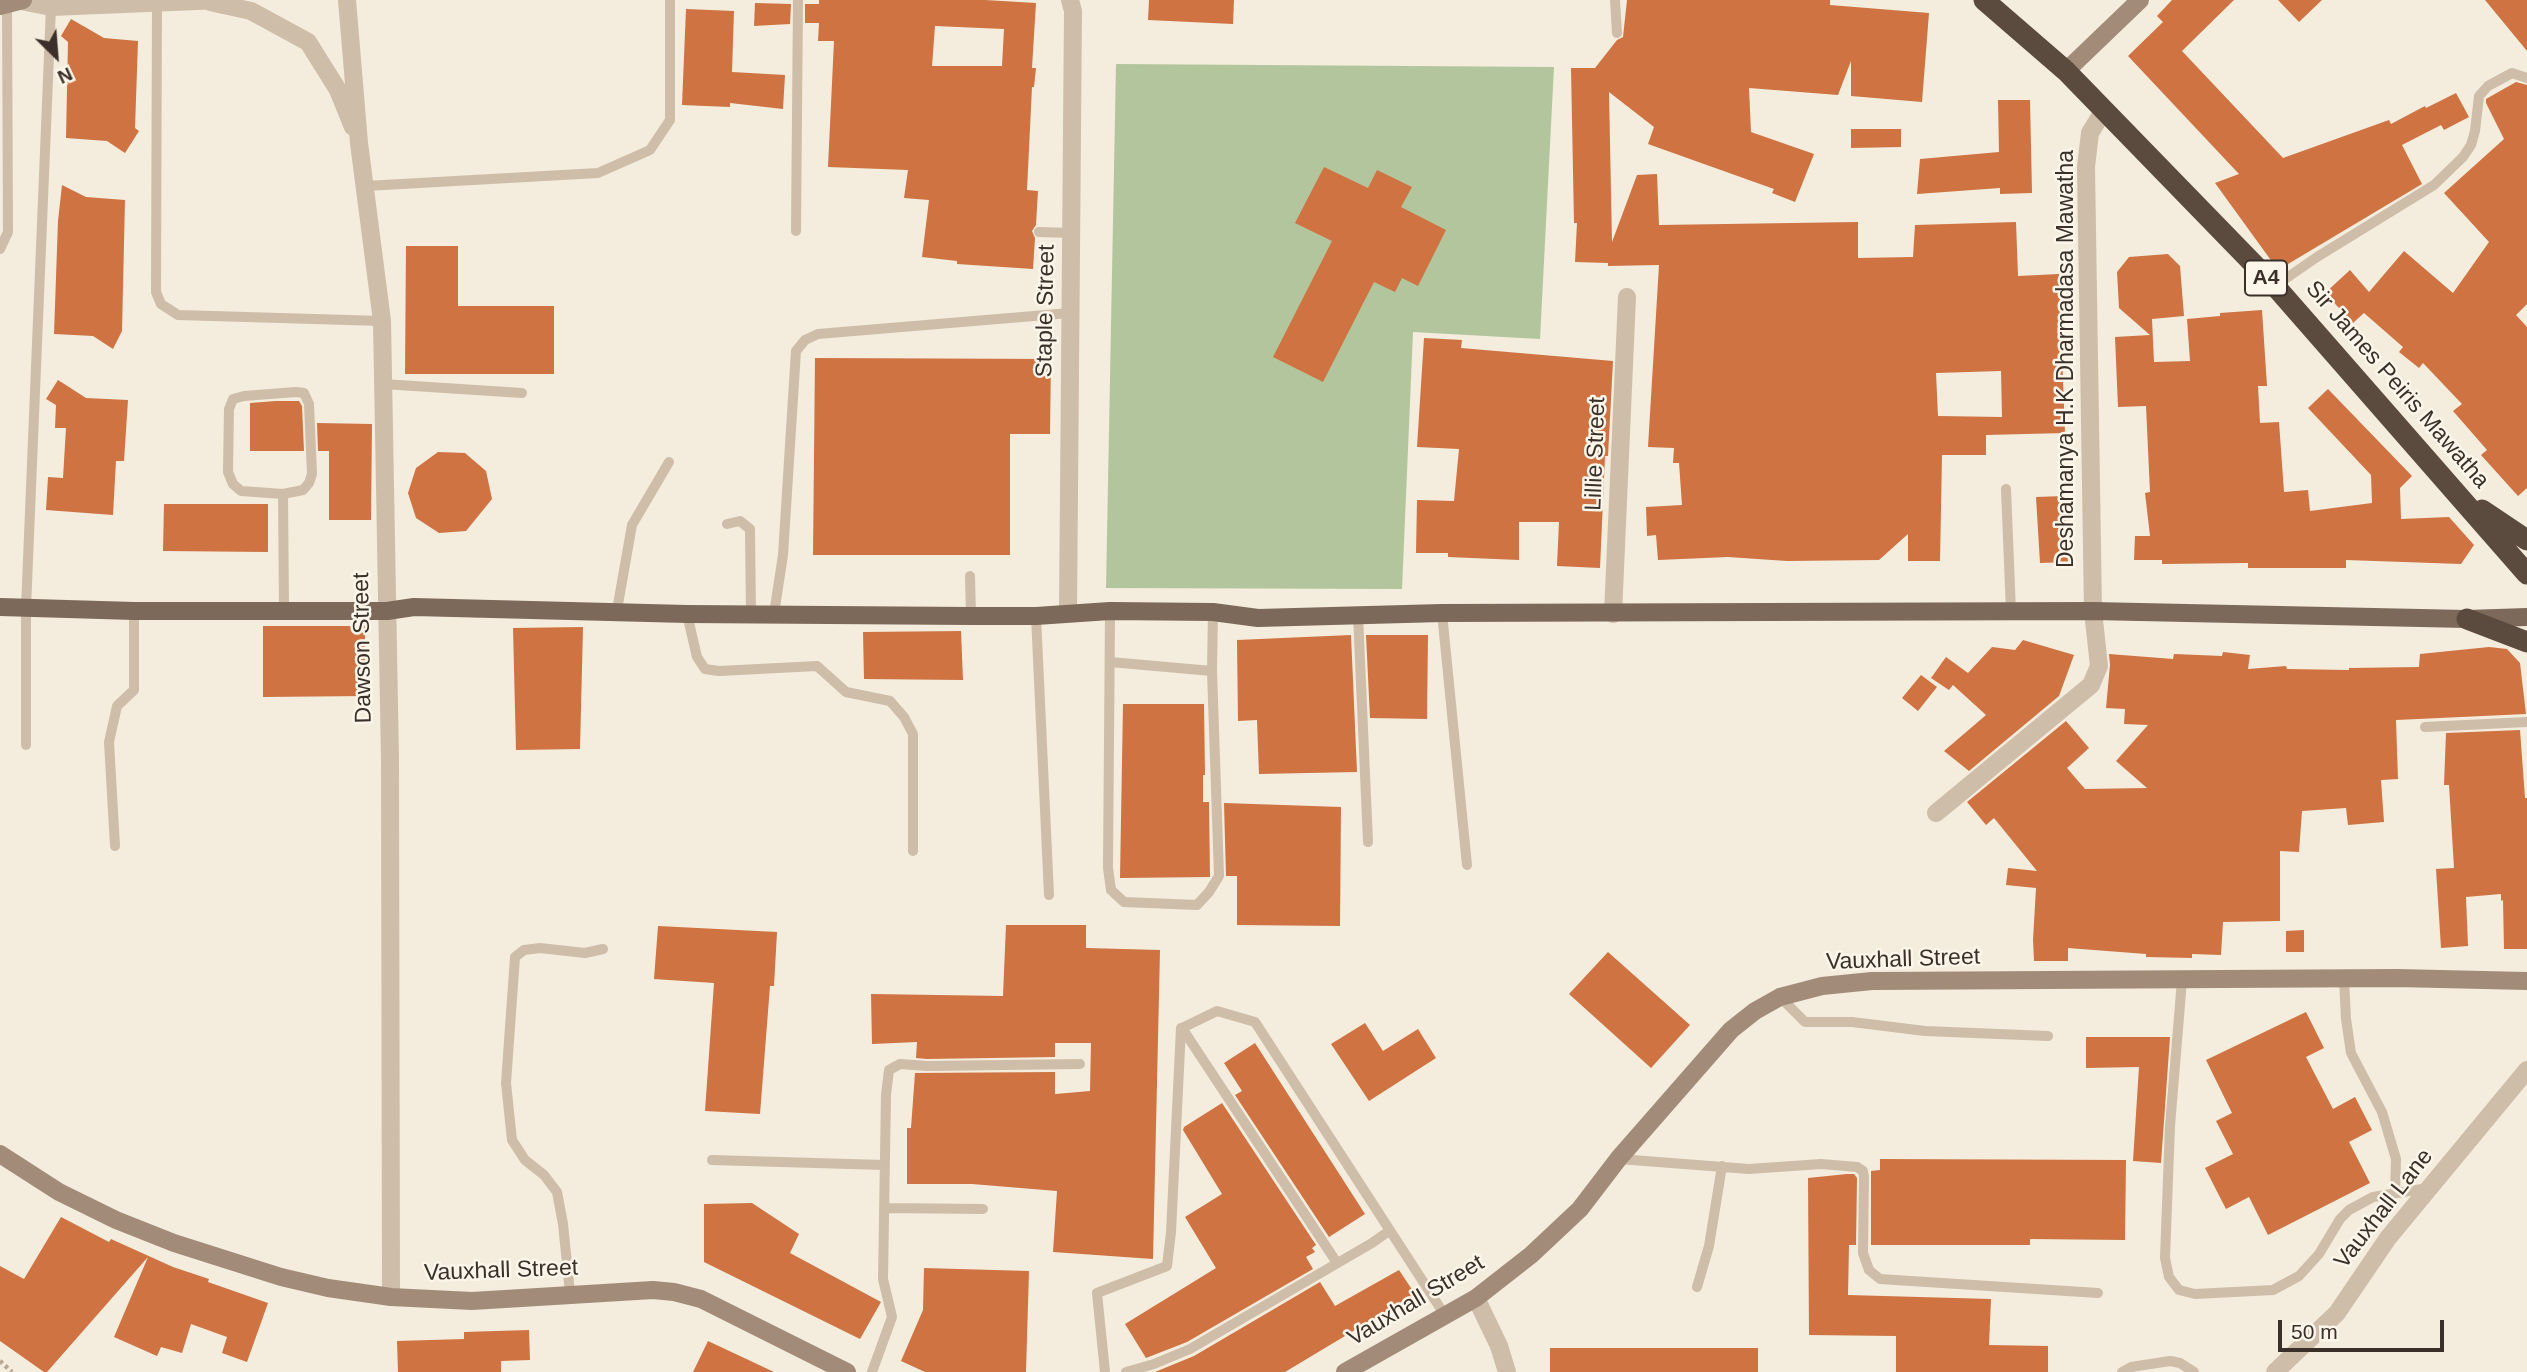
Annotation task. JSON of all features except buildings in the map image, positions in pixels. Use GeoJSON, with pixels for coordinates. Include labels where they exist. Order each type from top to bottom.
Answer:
{"type":"FeatureCollection","features":[{"type":"Feature","properties":{"kind":"highway","name":"Sir James Peiris Mawatha"},"geometry":{"type":"LineString","coordinates":[[1984,0],[2066,71],[2275,286],[2527,574]]}},
{"type":"Feature","properties":{"kind":"highway"},"geometry":{"type":"LineString","coordinates":[[2458,492],[2527,540]]}},
{"type":"Feature","properties":{"kind":"highway"},"geometry":{"type":"LineString","coordinates":[[2467,619],[2527,642]]}},
{"type":"Feature","properties":{"kind":"main road"},"geometry":{"type":"LineString","coordinates":[[0,607],[134,611],[387,611],[414,607],[617,610],[687,614],[971,616],[1036,616],[1110,611],[1213,612],[1258,618],[1442,613],[2093,611],[2467,619],[2527,617]]}},
{"type":"Feature","properties":{"kind":"street","name":"Dawson Street"},"geometry":{"type":"LineString","coordinates":[[348,0],[359,143],[382,321],[390,760],[391,1297]]}},
{"type":"Feature","properties":{"kind":"street"},"geometry":{"type":"LineString","coordinates":[[2066,71],[2140,0]]}},
{"type":"Feature","properties":{"kind":"street"},"geometry":{"type":"LineString","coordinates":[[13,3],[51,7],[215,1],[251,11],[308,42],[338,90],[359,143]]}},
{"type":"Feature","properties":{"kind":"street","name":"Staple Street"},"geometry":{"type":"LineString","coordinates":[[1068,612],[1071,6]]}},
{"type":"Feature","properties":{"kind":"street","name":"Deshamanya H.K Dharmadasa Mawatha"},"geometry":{"type":"LineString","coordinates":[[1936,813],[2091,685],[2099,666],[2093,611],[2087,167],[2090,133],[2104,110]]}},
{"type":"Feature","properties":{"kind":"street","name":"Lillie Street"},"geometry":{"type":"LineString","coordinates":[[1613,614],[1627,297]]}},
{"type":"Feature","properties":{"kind":"street","name":"Vauxhall Street"},"geometry":{"type":"LineString","coordinates":[[1345,1372],[1446,1317],[1476,1298],[1531,1255],[1580,1209],[1619,1158],[1731,1030],[1755,1011],[1780,998],[1822,986],[1872,981],[2527,981]]}},
{"type":"Feature","properties":{"kind":"street","name":"Vauxhall Lane"},"geometry":{"type":"LineString","coordinates":[[2275,1372],[2337,1312],[2388,1238],[2527,1070]]}},
{"type":"Feature","properties":{"kind":"street","name":"Vauxhall Street"},"geometry":{"type":"LineString","coordinates":[[0,1154],[59,1192],[116,1220],[174,1243],[281,1277],[328,1288],[391,1297],[472,1301],[653,1290],[688,1295],[847,1372]]}},
{"type":"Feature","properties":{"kind":"street"},"geometry":{"type":"LineString","coordinates":[[1476,1298],[1499,1346],[1507,1372]]}},
{"type":"Feature","properties":{"kind":"lane"},"geometry":{"type":"LineString","coordinates":[[366,186],[598,173],[650,150],[670,120],[670,0]]}},
{"type":"Feature","properties":{"kind":"lane"},"geometry":{"type":"LineString","coordinates":[[796,231],[798,0]]}},
{"type":"Feature","properties":{"kind":"lane"},"geometry":{"type":"LineString","coordinates":[[1615,0],[1617,33]]}},
{"type":"Feature","properties":{"kind":"lane"},"geometry":{"type":"LineString","coordinates":[[0,250],[8,232],[13,3]]}},
{"type":"Feature","properties":{"kind":"lane"},"geometry":{"type":"LineString","coordinates":[[157,3],[156,292],[161,304],[178,315],[382,321]]}},
{"type":"Feature","properties":{"kind":"lane"},"geometry":{"type":"LineString","coordinates":[[26,745],[26,608],[51,7]]}},
{"type":"Feature","properties":{"kind":"lane"},"geometry":{"type":"LineString","coordinates":[[2275,286],[2434,185],[2463,158],[2471,145],[2479,96],[2488,86],[2512,73],[2527,78]]}},
{"type":"Feature","properties":{"kind":"lane"},"geometry":{"type":"LineString","coordinates":[[1039,232],[1071,233]]}},
{"type":"Feature","properties":{"kind":"lane"},"geometry":{"type":"LineString","coordinates":[[774,614],[783,555],[796,351],[805,340],[818,334],[1070,313]]}},
{"type":"Feature","properties":{"kind":"lane"},"geometry":{"type":"LineString","coordinates":[[383,384],[522,393]]}},
{"type":"Feature","properties":{"kind":"lane"},"geometry":{"type":"LineString","coordinates":[[304,393],[309,404],[312,474],[303,490],[283,494],[241,491],[233,485],[228,472],[229,409],[233,399],[304,393]]}},
{"type":"Feature","properties":{"kind":"lane"},"geometry":{"type":"LineString","coordinates":[[617,610],[632,525],[669,462]]}},
{"type":"Feature","properties":{"kind":"lane"},"geometry":{"type":"LineString","coordinates":[[2006,489],[2011,612]]}},
{"type":"Feature","properties":{"kind":"lane"},"geometry":{"type":"LineString","coordinates":[[283,494],[285,610]]}},
{"type":"Feature","properties":{"kind":"lane"},"geometry":{"type":"LineString","coordinates":[[727,524],[740,521],[750,529],[751,614]]}},
{"type":"Feature","properties":{"kind":"lane"},"geometry":{"type":"LineString","coordinates":[[970,576],[971,616]]}},
{"type":"Feature","properties":{"kind":"lane"},"geometry":{"type":"LineString","coordinates":[[115,846],[109,742],[117,706],[134,690],[134,611]]}},
{"type":"Feature","properties":{"kind":"lane"},"geometry":{"type":"LineString","coordinates":[[1110,611],[1108,867],[1111,890],[1124,902],[1197,905],[1219,876],[1212,671],[1213,612]]}},
{"type":"Feature","properties":{"kind":"lane"},"geometry":{"type":"LineString","coordinates":[[1442,613],[1467,865]]}},
{"type":"Feature","properties":{"kind":"lane"},"geometry":{"type":"LineString","coordinates":[[687,614],[697,657],[705,669],[719,671],[817,666],[846,692],[890,701],[904,717],[912,734],[913,851]]}},
{"type":"Feature","properties":{"kind":"lane"},"geometry":{"type":"LineString","coordinates":[[1358,615],[1368,842]]}},
{"type":"Feature","properties":{"kind":"lane"},"geometry":{"type":"LineString","coordinates":[[1036,616],[1049,895]]}},
{"type":"Feature","properties":{"kind":"lane"},"geometry":{"type":"LineString","coordinates":[[1110,662],[1212,671]]}},
{"type":"Feature","properties":{"kind":"lane"},"geometry":{"type":"LineString","coordinates":[[2425,727],[2527,722]]}},
{"type":"Feature","properties":{"kind":"lane"},"geometry":{"type":"LineString","coordinates":[[570,1293],[563,1224],[556,1192],[544,1175],[524,1160],[512,1140],[506,1083],[515,957],[524,950],[540,948],[585,953],[603,948]]}},
{"type":"Feature","properties":{"kind":"lane"},"geometry":{"type":"LineString","coordinates":[[2344,979],[2351,1053],[2382,1112],[2396,1159],[2395,1193]]}},
{"type":"Feature","properties":{"kind":"lane"},"geometry":{"type":"LineString","coordinates":[[2182,980],[2170,1126],[2165,1258],[2169,1277],[2179,1290],[2195,1294],[2273,1290],[2288,1284],[2319,1254],[2340,1219],[2349,1210],[2373,1197],[2430,1187]]}},
{"type":"Feature","properties":{"kind":"lane"},"geometry":{"type":"LineString","coordinates":[[1780,998],[1805,1023],[1852,1023],[1925,1031],[2048,1036]]}},
{"type":"Feature","properties":{"kind":"lane"},"geometry":{"type":"LineString","coordinates":[[1181,1028],[1217,1011],[1255,1022],[1446,1317]]}},
{"type":"Feature","properties":{"kind":"lane"},"geometry":{"type":"LineString","coordinates":[[1181,1028],[1337,1263]]}},
{"type":"Feature","properties":{"kind":"lane"},"geometry":{"type":"LineString","coordinates":[[1105,1372],[1097,1293],[1167,1266],[1181,1028]]}},
{"type":"Feature","properties":{"kind":"lane"},"geometry":{"type":"LineString","coordinates":[[872,1372],[892,1317],[883,1279],[884,1164],[889,1070],[900,1064],[1080,1064]]}},
{"type":"Feature","properties":{"kind":"lane"},"geometry":{"type":"LineString","coordinates":[[1619,1158],[1749,1168],[1821,1164],[1857,1167],[1863,1171],[1864,1177],[1863,1253],[1869,1270],[1880,1279],[2098,1293]]}},
{"type":"Feature","properties":{"kind":"lane"},"geometry":{"type":"LineString","coordinates":[[712,1160],[884,1164]]}},
{"type":"Feature","properties":{"kind":"lane"},"geometry":{"type":"LineString","coordinates":[[1697,1287],[1709,1246],[1722,1166]]}},
{"type":"Feature","properties":{"kind":"lane"},"geometry":{"type":"LineString","coordinates":[[884,1208],[984,1209]]}},
{"type":"Feature","properties":{"kind":"lane"},"geometry":{"type":"LineString","coordinates":[[1126,1372],[1190,1349],[1389,1231]]}},
{"type":"Feature","properties":{"kind":"lane"},"geometry":{"type":"LineString","coordinates":[[2122,1372],[2131,1367],[2170,1361],[2180,1363],[2194,1372]]}},
{"type":"Feature","properties":{"kind":"path"},"geometry":{"type":"LineString","coordinates":[[0,1361],[12,1372]]}},
{"type":"Feature","properties":{"kind":"green space"},"geometry":{"type":"Polygon","coordinates":[[[1116,64],[1554,67],[1540,339],[1413,332],[1402,589],[1106,588],[1116,64]]]}}]}
